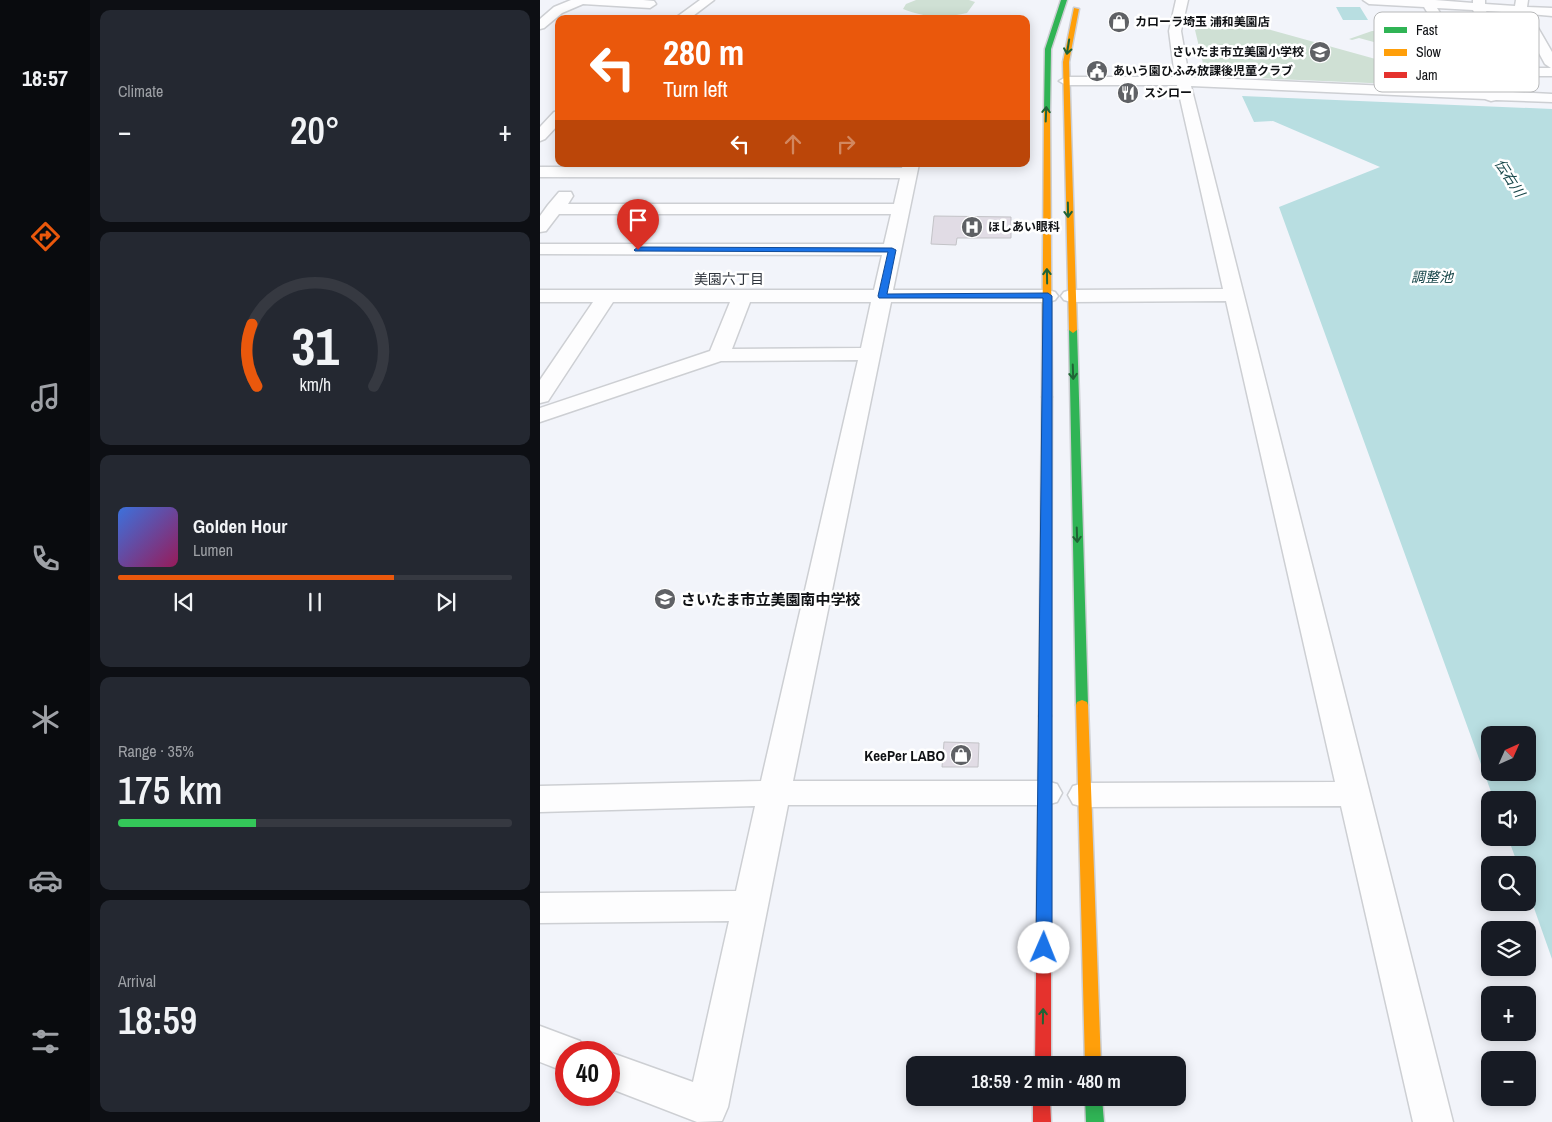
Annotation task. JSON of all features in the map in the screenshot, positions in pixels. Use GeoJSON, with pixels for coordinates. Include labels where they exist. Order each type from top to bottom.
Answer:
{"type":"FeatureCollection","features":[{"type":"Feature","properties":{"kind":"street"},"geometry":{"type":"LineString","coordinates":[[542,32],[558,10],[580,0],[654,2]]}},
{"type":"Feature","properties":{"kind":"street"},"geometry":{"type":"LineString","coordinates":[[686,15],[708,0]]}},
{"type":"Feature","properties":{"kind":"street"},"geometry":{"type":"LineString","coordinates":[[1043,1056],[1048,296],[1046,141],[1043,81],[1050,38],[1064,0]]}},
{"type":"Feature","properties":{"kind":"street"},"geometry":{"type":"LineString","coordinates":[[1079,0],[1073,21],[1066,62],[1066,81],[1084,795],[1093,1056]]}},
{"type":"Feature","properties":{"kind":"street"},"geometry":{"type":"LineString","coordinates":[[1182,0],[1175,31],[1183,82],[1433,1122]]}},
{"type":"Feature","properties":{"kind":"street"},"geometry":{"type":"LineString","coordinates":[[1369,0],[1521,5],[1552,12]]}},
{"type":"Feature","properties":{"kind":"street"},"geometry":{"type":"LineString","coordinates":[[620,15],[633,15],[654,2]]}},
{"type":"Feature","properties":{"kind":"street"},"geometry":{"type":"LineString","coordinates":[[1539,39],[1552,64]]}},
{"type":"Feature","properties":{"kind":"street"},"geometry":{"type":"LineString","coordinates":[[1539,72],[1552,72]]}},
{"type":"Feature","properties":{"kind":"street"},"geometry":{"type":"LineString","coordinates":[[1043,81],[1183,82],[1374,91]]}},
{"type":"Feature","properties":{"kind":"street"},"geometry":{"type":"LineString","coordinates":[[1388,92],[1552,98]]}},
{"type":"Feature","properties":{"kind":"street"},"geometry":{"type":"LineString","coordinates":[[1487,92],[1491,97]]}},
{"type":"Feature","properties":{"kind":"street"},"geometry":{"type":"LineString","coordinates":[[540,124],[555,109]]}},
{"type":"Feature","properties":{"kind":"street"},"geometry":{"type":"LineString","coordinates":[[540,136],[555,119]]}},
{"type":"Feature","properties":{"kind":"street"},"geometry":{"type":"LineString","coordinates":[[540,227],[586,168]]}},
{"type":"Feature","properties":{"kind":"street"},"geometry":{"type":"LineString","coordinates":[[540,172],[586,168],[910,168],[774,793],[708,1107],[620,1074]]}},
{"type":"Feature","properties":{"kind":"street"},"geometry":{"type":"LineString","coordinates":[[554,209],[901,209]]}},
{"type":"Feature","properties":{"kind":"street"},"geometry":{"type":"LineString","coordinates":[[540,249],[892,250]]}},
{"type":"Feature","properties":{"kind":"street"},"geometry":{"type":"LineString","coordinates":[[540,296],[1048,296]]}},
{"type":"Feature","properties":{"kind":"street"},"geometry":{"type":"LineString","coordinates":[[540,396],[607,296]]}},
{"type":"Feature","properties":{"kind":"street"},"geometry":{"type":"LineString","coordinates":[[719,354],[742,296]]}},
{"type":"Feature","properties":{"kind":"street"},"geometry":{"type":"LineString","coordinates":[[1071,296],[1234,296]]}},
{"type":"Feature","properties":{"kind":"street"},"geometry":{"type":"LineString","coordinates":[[540,415],[719,354],[870,354]]}},
{"type":"Feature","properties":{"kind":"street"},"geometry":{"type":"LineString","coordinates":[[540,799],[774,793],[1046,793]]}},
{"type":"Feature","properties":{"kind":"street"},"geometry":{"type":"LineString","coordinates":[[1084,795],[1355,794]]}},
{"type":"Feature","properties":{"kind":"street"},"geometry":{"type":"LineString","coordinates":[[540,908],[750,906]]}},
{"type":"Feature","properties":{"kind":"street"},"geometry":{"type":"LineString","coordinates":[[540,1044],[555,1050]]}},
{"type":"Feature","properties":{"kind":"street"},"geometry":{"type":"LineString","coordinates":[[1042,1106],[1042,1122]]}},
{"type":"Feature","properties":{"kind":"street"},"geometry":{"type":"LineString","coordinates":[[1094,1106],[1095,1122]]}},
{"type":"Feature","properties":{"kind":"green space"},"geometry":{"type":"Polygon","coordinates":[[[916,0],[969,0],[975,2],[967,13],[956,15],[923,15],[903,9],[906,4],[916,0]]]}},
{"type":"Feature","properties":{"kind":"green space"},"geometry":{"type":"Polygon","coordinates":[[[1228,19],[1267,26],[1264,28],[1374,59],[1374,83],[1206,76],[1195,30],[1228,19]]]}},
{"type":"Feature","properties":{"kind":"green space"},"geometry":{"type":"Polygon","coordinates":[[[1374,31],[1374,42],[1359,38],[1349,39],[1374,31]]]}},
{"type":"Feature","properties":{"kind":"water"},"geometry":{"type":"Polygon","coordinates":[[[1336,7],[1360,7],[1368,20],[1343,20],[1336,7]]]}},
{"type":"Feature","properties":{"kind":"water","name":"調整池"},"geometry":{"type":"Polygon","coordinates":[[[1242,96],[1552,109],[1552,959],[1535,911],[1536,856],[1515,856],[1511,846],[1536,846],[1536,791],[1491,791],[1487,781],[1536,781],[1536,726],[1481,726],[1481,764],[1279,207],[1380,167],[1273,121],[1254,122],[1242,96]]]}},
{"type":"Feature","properties":{"kind":"building","name":"ほしあい眼科"},"geometry":{"type":"Polygon","coordinates":[[[934,216],[1011,217],[1011,238],[957,238],[956,245],[931,244],[934,216]]]}},
{"type":"Feature","properties":{"kind":"building","name":"KeePer LABO"},"geometry":{"type":"Polygon","coordinates":[[[944,742],[979,743],[978,767],[942,767],[944,742]]]}},
{"type":"Feature","properties":{"kind":"traffic: fast"},"geometry":{"type":"LineString","coordinates":[[1047,111],[1048,49],[1064,0]]}},
{"type":"Feature","properties":{"kind":"traffic: fast"},"geometry":{"type":"LineString","coordinates":[[1073,330],[1082,705]]}},
{"type":"Feature","properties":{"kind":"traffic: fast"},"geometry":{"type":"LineString","coordinates":[[1045,716],[1047,397]]}},
{"type":"Feature","properties":{"kind":"traffic: fast"},"geometry":{"type":"LineString","coordinates":[[1094,1106],[1095,1122]]}},
{"type":"Feature","properties":{"kind":"traffic: slow"},"geometry":{"type":"LineString","coordinates":[[1073,330],[1066,62],[1076,9]]}},
{"type":"Feature","properties":{"kind":"traffic: slow"},"geometry":{"type":"LineString","coordinates":[[1047,111],[1047,397]]}},
{"type":"Feature","properties":{"kind":"traffic: slow"},"geometry":{"type":"LineString","coordinates":[[1082,705],[1093,1056]]}},
{"type":"Feature","properties":{"kind":"traffic: jam"},"geometry":{"type":"LineString","coordinates":[[1043,1056],[1045,716]]}},
{"type":"Feature","properties":{"kind":"traffic: jam"},"geometry":{"type":"LineString","coordinates":[[1042,1106],[1042,1122]]}},
{"type":"Feature","properties":{"kind":"place","name":"カローラ埼玉 浦和美園店"},"geometry":{"type":"Point","coordinates":[1119,22]}},
{"type":"Feature","properties":{"kind":"place","name":"さいたま市立美園小学校"},"geometry":{"type":"Point","coordinates":[1320,52]}},
{"type":"Feature","properties":{"kind":"place","name":"あいう園ひふみ放課後児童クラブ"},"geometry":{"type":"Point","coordinates":[1097,71]}},
{"type":"Feature","properties":{"kind":"place","name":"スシロー"},"geometry":{"type":"Point","coordinates":[1128,93]}},
{"type":"Feature","properties":{"kind":"place","name":"ほしあい眼科"},"geometry":{"type":"Point","coordinates":[972,227]}},
{"type":"Feature","properties":{"kind":"place","name":"さいたま市立美園南中学校"},"geometry":{"type":"Point","coordinates":[665,599]}},
{"type":"Feature","properties":{"kind":"place","name":"KeePer LABO"},"geometry":{"type":"Point","coordinates":[961,755]}},
{"type":"Feature","properties":{"kind":"district","name":"美園六丁目"},"geometry":{"type":"Point","coordinates":[729,279]}},
{"type":"Feature","properties":{"kind":"route"},"geometry":{"type":"LineString","coordinates":[[638,250],[892,250],[882,296],[1048,296],[1044,948]]}},
{"type":"Feature","properties":{"kind":"water label","name":"伝右川"},"geometry":{"type":"Point","coordinates":[1510,178]}}]}
